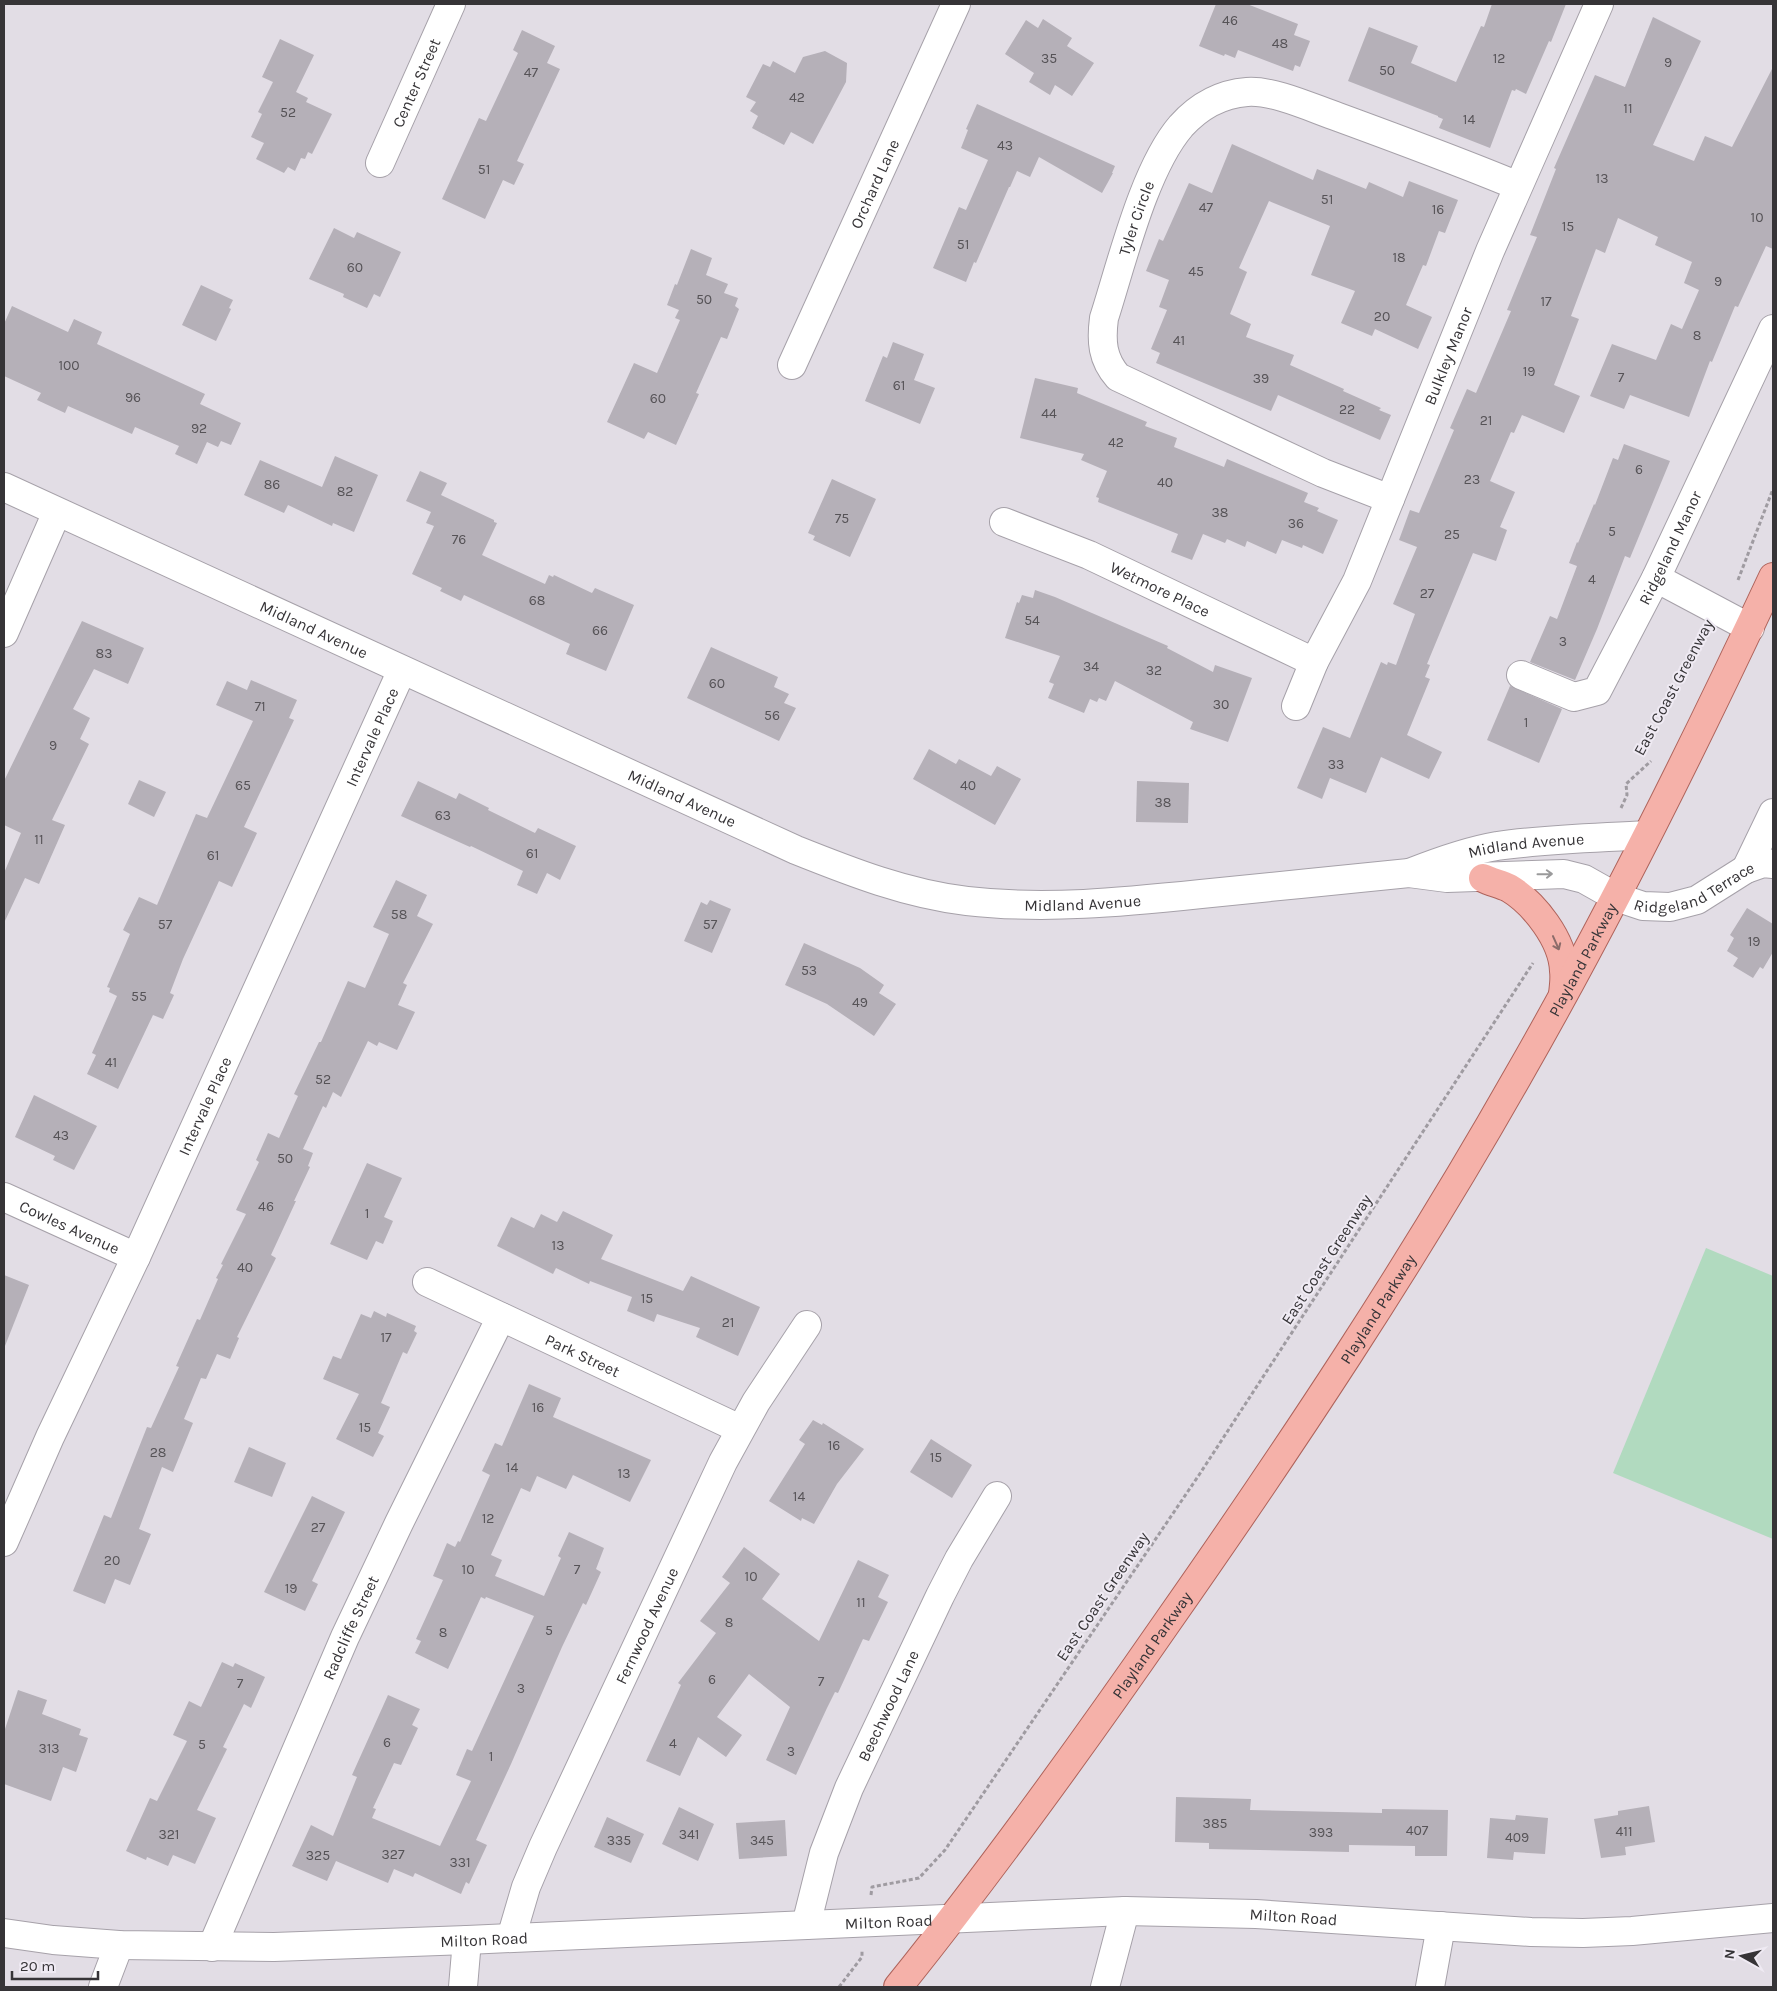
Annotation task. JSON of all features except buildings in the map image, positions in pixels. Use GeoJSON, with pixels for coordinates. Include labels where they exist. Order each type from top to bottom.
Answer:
{"type":"FeatureCollection","features":[{"type":"Feature","properties":{"kind":"main road","name":"Playland Parkway"},"geometry":{"type":"LineString","coordinates":[[898,1987],[953,1918],[1105,1712],[1300,1428],[1411,1255],[1517,1078],[1616,897],[1750,628],[1773,577]]}},
{"type":"Feature","properties":{"kind":"main road"},"geometry":{"type":"LineString","coordinates":[[1483,878],[1509,889],[1532,908],[1549,929],[1560,949],[1564,970],[1563,996]]}},
{"type":"Feature","properties":{"kind":"street","name":"Center Street"},"geometry":{"type":"LineString","coordinates":[[380,163],[451,4]]}},
{"type":"Feature","properties":{"kind":"street","name":"Orchard Lane"},"geometry":{"type":"LineString","coordinates":[[792,365],[956,4]]}},
{"type":"Feature","properties":{"kind":"street","name":"Bulkley Manor"},"geometry":{"type":"LineString","coordinates":[[1296,706],[1314,662],[1357,581],[1486,259],[1599,4]]}},
{"type":"Feature","properties":{"kind":"street","name":"Tyler Circle"},"geometry":{"type":"LineString","coordinates":[[1390,499],[1323,473],[1118,377],[1109,367],[1103,351],[1102,334],[1104,318],[1136,218],[1148,187],[1162,155],[1180,127],[1195,112],[1211,101],[1228,95],[1249,92],[1271,95],[1303,104],[1430,150],[1518,186]]}},
{"type":"Feature","properties":{"kind":"street","name":"Ridgeland Manor"},"geometry":{"type":"LineString","coordinates":[[1521,675],[1574,697],[1597,691],[1656,578],[1773,329]]}},
{"type":"Feature","properties":{"kind":"street","name":"Midland Avenue"},"geometry":{"type":"LineString","coordinates":[[4,487],[796,850],[853,873],[911,891],[966,901],[1018,905],[1074,905],[1132,901],[1409,873],[1447,878],[1564,874],[1584,880],[1616,897]]}},
{"type":"Feature","properties":{"kind":"street"},"geometry":{"type":"LineString","coordinates":[[4,633],[58,512]]}},
{"type":"Feature","properties":{"kind":"street","name":"Wetmore Place"},"geometry":{"type":"LineString","coordinates":[[1004,522],[1089,556],[1314,662]]}},
{"type":"Feature","properties":{"kind":"street"},"geometry":{"type":"LineString","coordinates":[[1656,578],[1750,628]]}},
{"type":"Feature","properties":{"kind":"street","name":"Intervale Place"},"geometry":{"type":"LineString","coordinates":[[4,1542],[50,1437],[136,1257],[402,670]]}},
{"type":"Feature","properties":{"kind":"street"},"geometry":{"type":"LineString","coordinates":[[1746,869],[1773,813]]}},
{"type":"Feature","properties":{"kind":"street","name":"Midland Avenue"},"geometry":{"type":"LineString","coordinates":[[1409,873],[1453,857],[1496,847],[1554,840],[1646,836]]}},
{"type":"Feature","properties":{"kind":"street","name":"Ridgeland Terrace"},"geometry":{"type":"LineString","coordinates":[[1616,897],[1643,906],[1670,907],[1697,900],[1746,869],[1763,863],[1773,864]]}},
{"type":"Feature","properties":{"kind":"street","name":"Cowles Avenue"},"geometry":{"type":"LineString","coordinates":[[4,1198],[136,1257]]}},
{"type":"Feature","properties":{"kind":"street","name":"Park Street"},"geometry":{"type":"LineString","coordinates":[[426,1282],[740,1429]]}},
{"type":"Feature","properties":{"kind":"street","name":"Radcliffe Street"},"geometry":{"type":"LineString","coordinates":[[212,1947],[345,1637],[501,1317]]}},
{"type":"Feature","properties":{"kind":"street","name":"Fernwood Avenue"},"geometry":{"type":"LineString","coordinates":[[510,1938],[526,1887],[543,1847],[719,1471],[740,1429],[807,1325]]}},
{"type":"Feature","properties":{"kind":"street","name":"Beechwood Lane"},"geometry":{"type":"LineString","coordinates":[[806,1925],[824,1853],[848,1788],[940,1596],[997,1496]]}},
{"type":"Feature","properties":{"kind":"street"},"geometry":{"type":"LineString","coordinates":[[1106,1987],[1125,1911]]}},
{"type":"Feature","properties":{"kind":"street","name":"Milton Road"},"geometry":{"type":"LineString","coordinates":[[4,1933],[53,1940],[119,1945],[274,1947],[1125,1911],[1256,1914],[1530,1932],[1583,1933],[1632,1931],[1773,1918]]}},
{"type":"Feature","properties":{"kind":"street"},"geometry":{"type":"LineString","coordinates":[[1430,1987],[1440,1926]]}},
{"type":"Feature","properties":{"kind":"street"},"geometry":{"type":"LineString","coordinates":[[462,1987],[467,1940]]}},
{"type":"Feature","properties":{"kind":"street"},"geometry":{"type":"LineString","coordinates":[[103,1987],[119,1945]]}},
{"type":"Feature","properties":{"kind":"path","name":"East Coast Greenway"},"geometry":{"type":"LineString","coordinates":[[1724,615],[1773,489]]}},
{"type":"Feature","properties":{"kind":"path","name":"East Coast Greenway"},"geometry":{"type":"LineString","coordinates":[[1607,838],[1626,795],[1626,784],[1650,762],[1654,754]]}},
{"type":"Feature","properties":{"kind":"path","name":"East Coast Greenway"},"geometry":{"type":"LineString","coordinates":[[839,1987],[862,1958],[865,1921],[872,1887],[919,1878],[945,1850],[1205,1467],[1535,959],[1554,938]]}},
{"type":"Feature","properties":{"kind":"green space"},"geometry":{"type":"Polygon","coordinates":[[[1706,1248],[1773,1276],[1773,1539],[1613,1473],[1706,1248]]]}}]}
